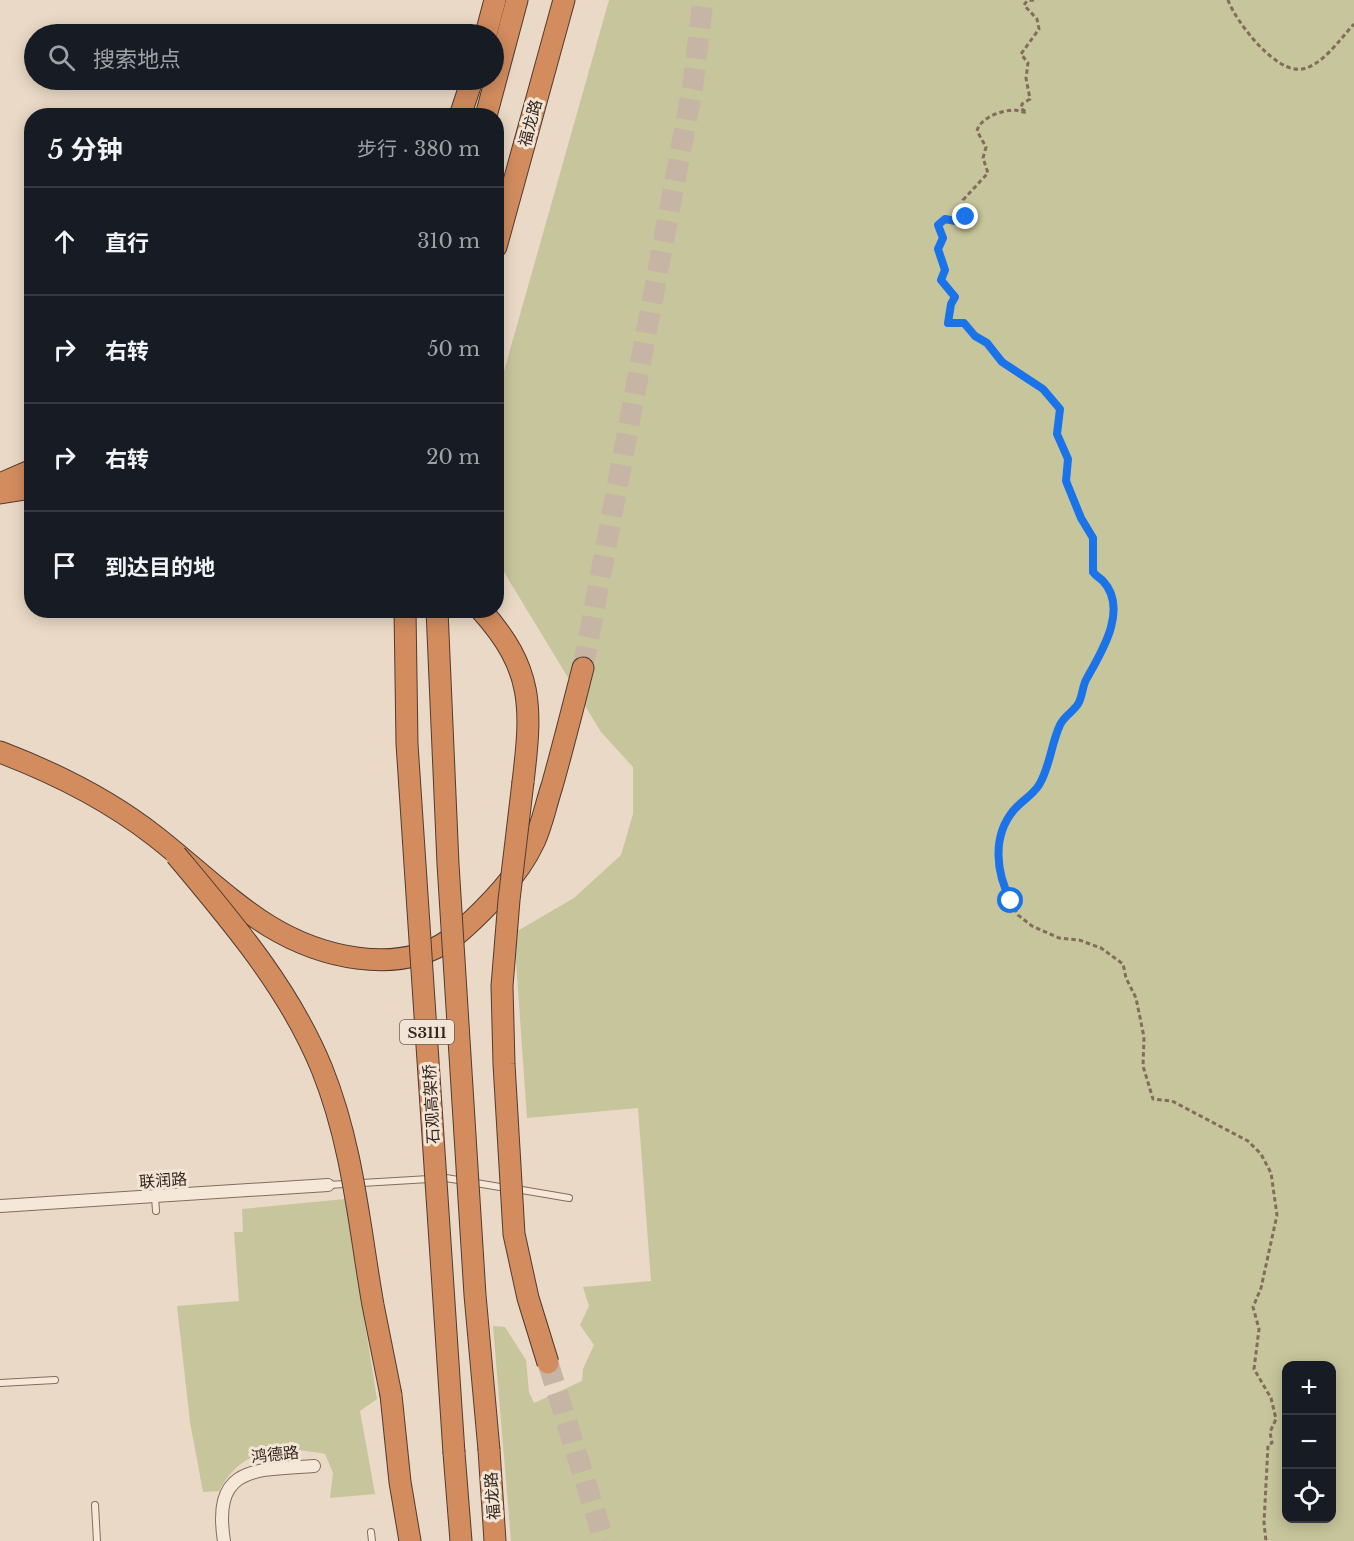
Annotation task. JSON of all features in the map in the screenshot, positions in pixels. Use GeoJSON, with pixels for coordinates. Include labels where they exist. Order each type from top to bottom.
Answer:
{"type":"FeatureCollection","features":[{"type":"Feature","properties":{"kind":"highway"},"geometry":{"type":"LineString","coordinates":[[489,24],[495,0]]}},
{"type":"Feature","properties":{"kind":"highway"},"geometry":{"type":"LineString","coordinates":[[504,49],[517,0]]}},
{"type":"Feature","properties":{"kind":"highway","name":"福龙路"},"geometry":{"type":"LineString","coordinates":[[504,218],[564,0]]}},
{"type":"Feature","properties":{"kind":"highway"},"geometry":{"type":"LineString","coordinates":[[463,108],[469,90]]}},
{"type":"Feature","properties":{"kind":"highway"},"geometry":{"type":"LineString","coordinates":[[488,108],[493,90]]}},
{"type":"Feature","properties":{"kind":"highway"},"geometry":{"type":"LineString","coordinates":[[0,484],[24,474]]}},
{"type":"Feature","properties":{"kind":"highway"},"geometry":{"type":"LineString","coordinates":[[0,493],[24,489]]}},
{"type":"Feature","properties":{"kind":"highway","name":"石观高架桥"},"geometry":{"type":"LineString","coordinates":[[405,618],[407,744],[460,1541]]}},
{"type":"Feature","properties":{"kind":"highway","name":"石观高架桥"},"geometry":{"type":"LineString","coordinates":[[437,618],[447,864],[475,1295],[489,1450]]}},
{"type":"Feature","properties":{"kind":"highway"},"geometry":{"type":"LineString","coordinates":[[488,618],[519,665],[529,701],[528,737],[508,900],[502,986],[504,1064],[514,1234],[528,1298],[548,1363]]}},
{"type":"Feature","properties":{"kind":"highway"},"geometry":{"type":"LineString","coordinates":[[0,752],[67,781],[119,811],[266,924],[293,940],[324,952],[359,959],[390,959],[420,953],[447,942],[466,927],[498,895],[519,869],[535,841],[583,668]]}},
{"type":"Feature","properties":{"kind":"highway"},"geometry":{"type":"LineString","coordinates":[[176,855],[236,926],[271,975],[300,1024],[322,1069],[344,1132],[354,1174],[373,1304],[391,1395],[410,1541]]}},
{"type":"Feature","properties":{"kind":"highway","name":"福龙路"},"geometry":{"type":"LineString","coordinates":[[489,1450],[495,1541]]}},
{"type":"Feature","properties":{"kind":"street","name":"联润路"},"geometry":{"type":"LineString","coordinates":[[0,1206],[328,1185]]}},
{"type":"Feature","properties":{"kind":"street","name":"鸿德路"},"geometry":{"type":"LineString","coordinates":[[224,1541],[220,1509],[237,1479],[254,1471],[314,1466]]}},
{"type":"Feature","properties":{"kind":"lane"},"geometry":{"type":"LineString","coordinates":[[328,1185],[446,1178],[569,1198]]}},
{"type":"Feature","properties":{"kind":"lane"},"geometry":{"type":"LineString","coordinates":[[155,1197],[156,1211]]}},
{"type":"Feature","properties":{"kind":"lane"},"geometry":{"type":"LineString","coordinates":[[0,1383],[55,1380]]}},
{"type":"Feature","properties":{"kind":"lane"},"geometry":{"type":"LineString","coordinates":[[95,1504],[97,1541]]}},
{"type":"Feature","properties":{"kind":"lane"},"geometry":{"type":"LineString","coordinates":[[371,1532],[372,1541]]}},
{"type":"Feature","properties":{"kind":"path"},"geometry":{"type":"LineString","coordinates":[[1034,0],[1024,5],[1037,19],[1039,29],[1021,54],[1028,63],[1026,78],[1030,99],[1022,104],[1021,109],[1027,112],[1012,110],[985,118],[979,125],[977,131],[986,147],[983,158],[988,172],[963,200],[966,223],[945,219],[938,225],[943,238],[938,249],[945,270],[941,280],[955,297],[951,304],[948,323],[964,323],[975,336],[987,343],[1002,362],[1043,389],[1060,409],[1057,434],[1068,459],[1066,481],[1081,518],[1093,538],[1093,572],[1103,580],[1111,595],[1113,618],[1104,649],[1086,680],[1079,703],[1062,721],[1042,779],[1032,794],[1005,822],[999,838],[998,857],[1004,887],[1018,915],[1032,926],[1059,938],[1079,940],[1101,948],[1123,964],[1126,978],[1136,998],[1144,1037],[1143,1066],[1153,1099],[1172,1101],[1248,1141],[1261,1154],[1271,1173],[1277,1215],[1261,1288],[1253,1307],[1259,1329],[1254,1369],[1271,1398],[1276,1419],[1270,1432],[1272,1443],[1268,1445],[1264,1523],[1266,1541]]}},
{"type":"Feature","properties":{"kind":"path"},"geometry":{"type":"LineString","coordinates":[[1228,0],[1231,8],[1257,43],[1273,58],[1293,69],[1303,69],[1314,64],[1354,24]]}},
{"type":"Feature","properties":{"kind":"shaded area"},"geometry":{"type":"Polygon","coordinates":[[[609,0],[1354,0],[1354,1541],[511,1541],[493,1326],[505,1327],[526,1360],[529,1392],[534,1403],[582,1381],[583,1369],[594,1345],[580,1325],[589,1306],[583,1287],[651,1281],[638,1108],[527,1118],[514,933],[574,898],[621,855],[633,814],[633,767],[601,732],[504,572],[504,371],[609,0]]]}},
{"type":"Feature","properties":{"kind":"shaded area"},"geometry":{"type":"Polygon","coordinates":[[[345,1199],[377,1399],[360,1411],[375,1494],[330,1498],[333,1473],[325,1454],[293,1450],[278,1450],[251,1458],[239,1465],[228,1476],[219,1491],[203,1492],[190,1422],[177,1306],[239,1301],[234,1232],[243,1232],[242,1209],[345,1199]]]}},
{"type":"Feature","properties":{"kind":"tunnel"},"geometry":{"type":"LineString","coordinates":[[583,668],[693,85],[703,0]]}},
{"type":"Feature","properties":{"kind":"tunnel"},"geometry":{"type":"LineString","coordinates":[[548,1363],[604,1541]]}},
{"type":"Feature","properties":{"kind":"route"},"geometry":{"type":"LineString","coordinates":[[966,217],[966,223],[945,219],[938,225],[943,238],[938,249],[945,267],[941,280],[955,297],[951,304],[948,323],[964,323],[975,336],[987,343],[1002,362],[1023,378],[1037,384],[1060,409],[1057,434],[1068,459],[1066,481],[1081,518],[1093,538],[1091,566],[1097,577],[1103,580],[1111,595],[1113,618],[1104,649],[1082,688],[1079,703],[1062,721],[1038,787],[1011,814],[999,838],[998,857],[1001,875],[1011,901]]}}]}
